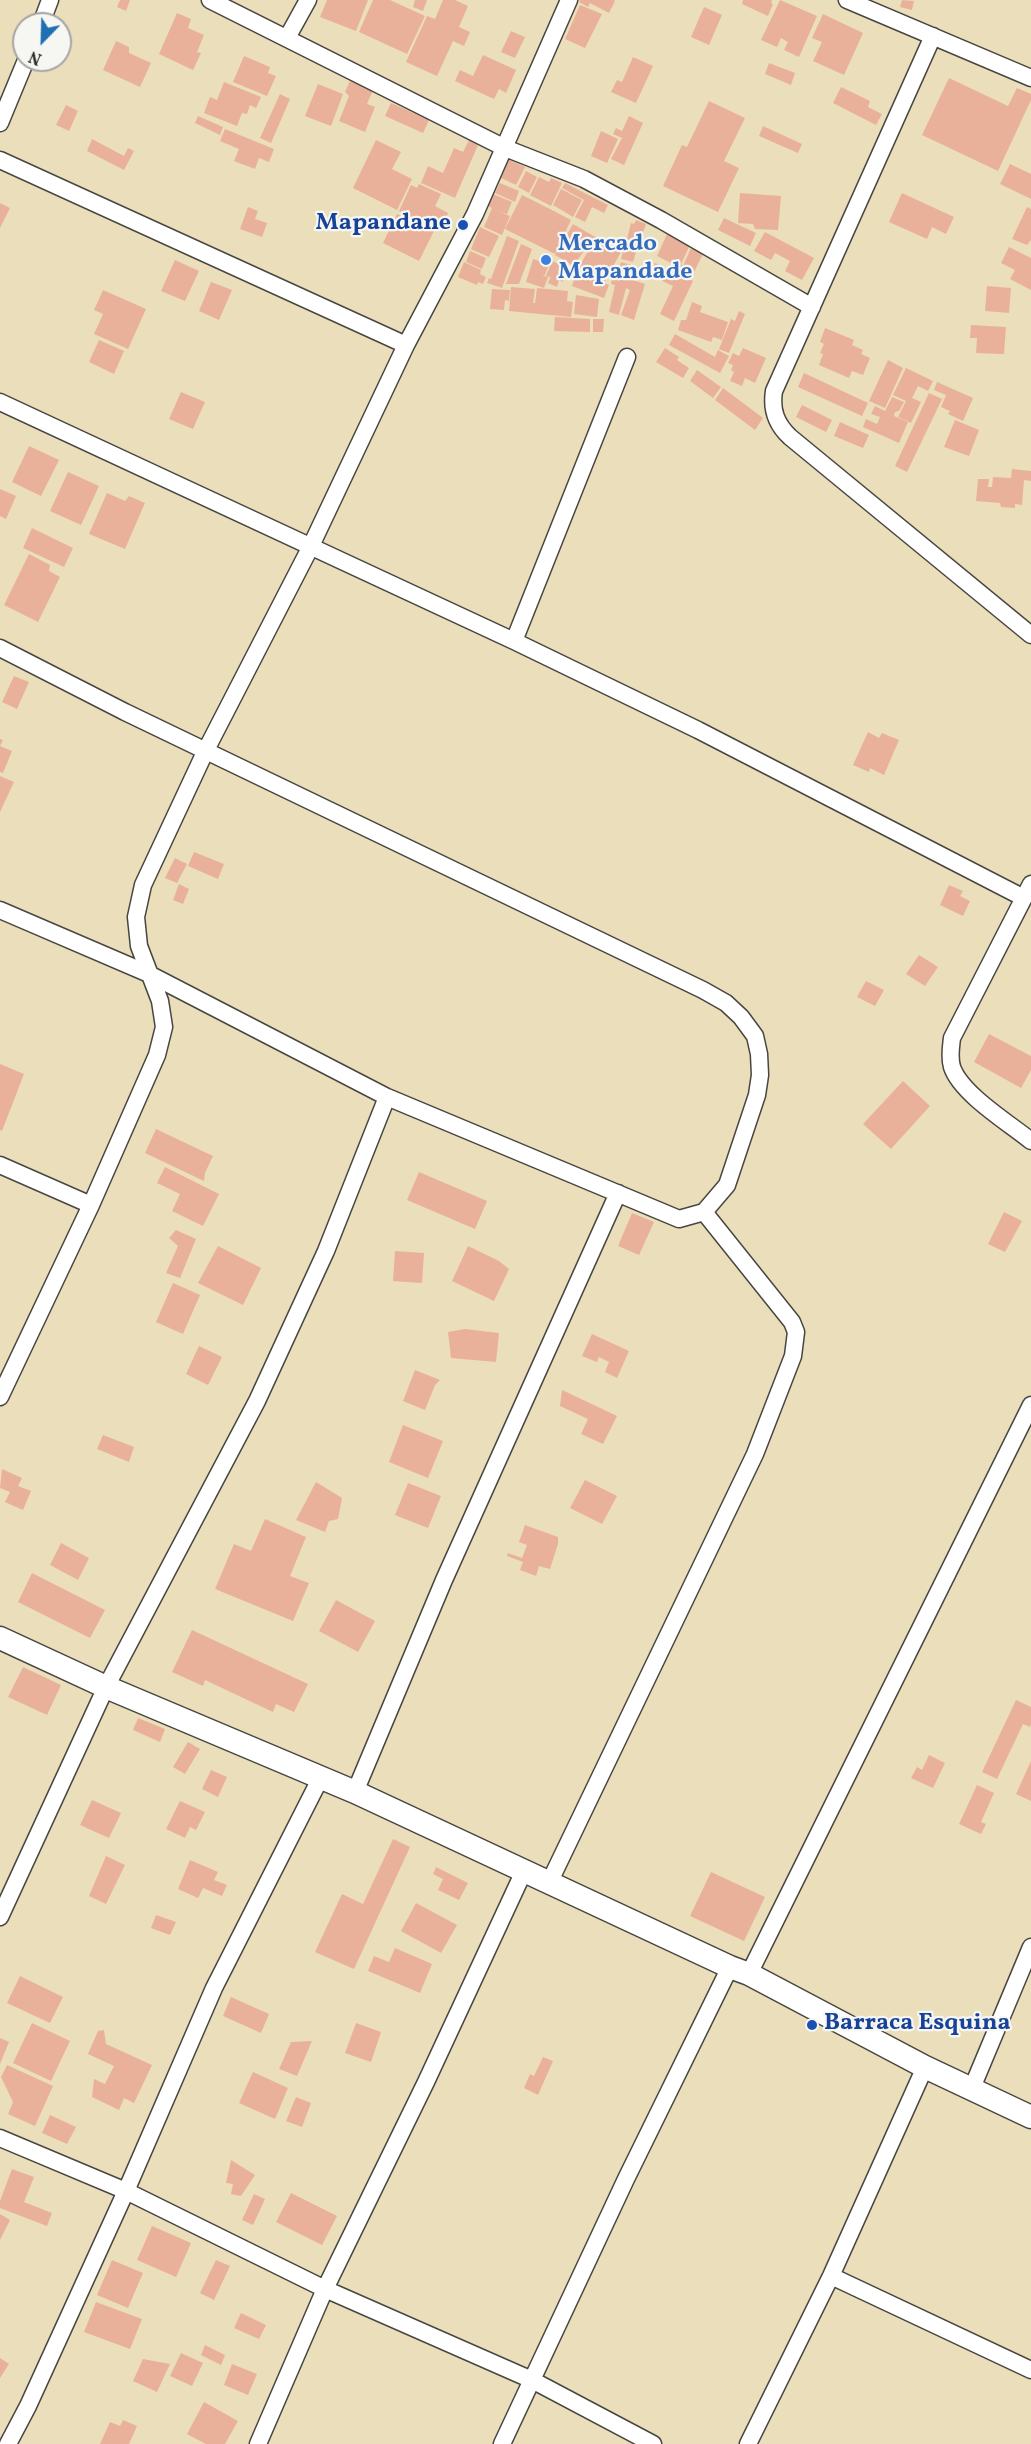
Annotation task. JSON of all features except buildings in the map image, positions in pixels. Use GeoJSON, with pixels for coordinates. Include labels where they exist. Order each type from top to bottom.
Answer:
{"type":"FeatureCollection","features":[{"type":"Feature","properties":{"kind":"street"},"geometry":{"type":"LineString","coordinates":[[210,0],[505,148],[584,179],[661,220],[812,307]]}},
{"type":"Feature","properties":{"kind":"street"},"geometry":{"type":"LineString","coordinates":[[287,38],[308,0]]}},
{"type":"Feature","properties":{"kind":"street"},"geometry":{"type":"LineString","coordinates":[[0,1396],[91,1205],[157,1055],[164,1027],[160,1001],[139,946],[136,917],[143,885],[206,750],[310,548],[406,345],[475,214],[569,0]]}},
{"type":"Feature","properties":{"kind":"street"},"geometry":{"type":"LineString","coordinates":[[847,0],[1031,78]]}},
{"type":"Feature","properties":{"kind":"street"},"geometry":{"type":"LineString","coordinates":[[933,36],[774,392],[772,404],[780,428],[1031,635]]}},
{"type":"Feature","properties":{"kind":"street"},"geometry":{"type":"LineString","coordinates":[[0,123],[21,72]]}},
{"type":"Feature","properties":{"kind":"street"},"geometry":{"type":"LineString","coordinates":[[0,160],[406,345]]}},
{"type":"Feature","properties":{"kind":"street"},"geometry":{"type":"LineString","coordinates":[[514,641],[627,357]]}},
{"type":"Feature","properties":{"kind":"street"},"geometry":{"type":"LineString","coordinates":[[0,402],[514,641],[1028,891],[952,1038],[950,1054],[952,1067],[961,1083],[1031,1141]]}},
{"type":"Feature","properties":{"kind":"street"},"geometry":{"type":"LineString","coordinates":[[0,648],[703,990],[733,1010],[755,1036],[759,1054],[758,1095],[727,1185],[704,1212],[679,1219],[387,1096],[149,974],[0,910]]}},
{"type":"Feature","properties":{"kind":"street"},"geometry":{"type":"LineString","coordinates":[[0,1917],[106,1687],[257,1401],[326,1251],[387,1096]]}},
{"type":"Feature","properties":{"kind":"street"},"geometry":{"type":"LineString","coordinates":[[0,1165],[91,1205]]}},
{"type":"Feature","properties":{"kind":"street"},"geometry":{"type":"LineString","coordinates":[[355,1792],[444,1580],[618,1193]]}},
{"type":"Feature","properties":{"kind":"street"},"geometry":{"type":"LineString","coordinates":[[550,1881],[754,1454],[793,1356],[796,1332],[792,1322],[704,1212]]}},
{"type":"Feature","properties":{"kind":"street"},"geometry":{"type":"LineString","coordinates":[[502,2444],[626,2179],[740,1970],[1031,1405]]}},
{"type":"Feature","properties":{"kind":"street"},"geometry":{"type":"LineString","coordinates":[[0,1638],[106,1687],[355,1792],[550,1881],[740,1970],[925,2067],[1031,2117]]}},
{"type":"Feature","properties":{"kind":"street"},"geometry":{"type":"LineString","coordinates":[[8,2444],[28,2406],[126,2191],[214,1988],[320,1779]]}},
{"type":"Feature","properties":{"kind":"street"},"geometry":{"type":"LineString","coordinates":[[258,2444],[325,2289],[426,2082],[524,1870]]}},
{"type":"Feature","properties":{"kind":"street"},"geometry":{"type":"LineString","coordinates":[[972,2088],[1031,1947]]}},
{"type":"Feature","properties":{"kind":"street"},"geometry":{"type":"LineString","coordinates":[[748,2444],[831,2276],[925,2067]]}},
{"type":"Feature","properties":{"kind":"street"},"geometry":{"type":"LineString","coordinates":[[0,2138],[126,2191],[325,2289],[532,2380],[653,2444]]}},
{"type":"Feature","properties":{"kind":"street"},"geometry":{"type":"LineString","coordinates":[[831,2276],[1031,2370]]}},
{"type":"Feature","properties":{"kind":"place","name":"Mapandane"},"geometry":{"type":"Point","coordinates":[463,225]}},
{"type":"Feature","properties":{"kind":"place","name":"Mercado Mapandade"},"geometry":{"type":"Point","coordinates":[546,260]}},
{"type":"Feature","properties":{"kind":"place","name":"Barraca Esquina"},"geometry":{"type":"Point","coordinates":[812,2025]}}]}
